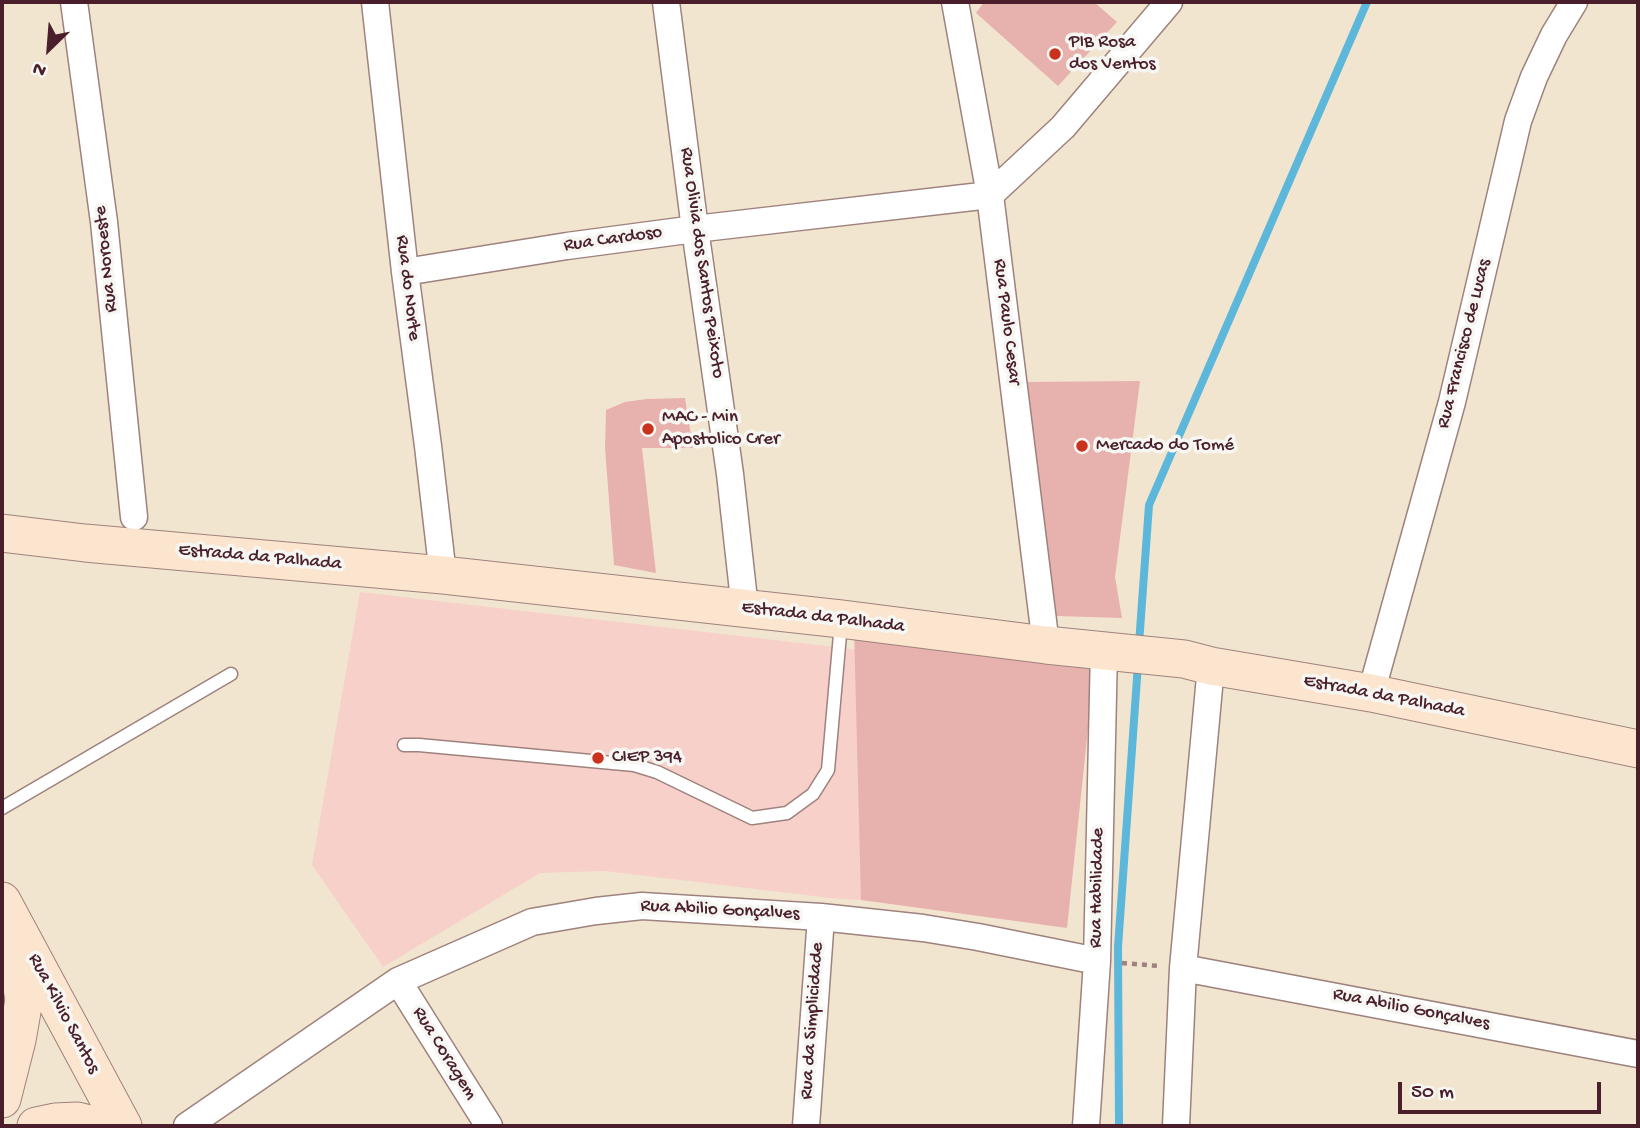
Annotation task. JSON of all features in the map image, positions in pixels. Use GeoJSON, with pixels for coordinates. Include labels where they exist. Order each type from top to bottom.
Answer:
{"type":"FeatureCollection","features":[{"type":"Feature","properties":{"kind":"main road","name":"Estrada da Palhada"},"geometry":{"type":"LineString","coordinates":[[2,533],[443,575],[1108,650],[1197,662],[1371,693],[1638,749]]}},
{"type":"Feature","properties":{"kind":"main road"},"geometry":{"type":"LineString","coordinates":[[2,1099],[24,1000],[7,910]]}},
{"type":"Feature","properties":{"kind":"main road","name":"Rua Kilvio Santos"},"geometry":{"type":"LineString","coordinates":[[7,910],[123,1126]]}},
{"type":"Feature","properties":{"kind":"main road"},"geometry":{"type":"LineString","coordinates":[[36,1126],[78,1121],[97,1126]]}},
{"type":"Feature","properties":{"kind":"street","name":"Rua Noroeste"},"geometry":{"type":"LineString","coordinates":[[74,2],[104,222],[134,517]]}},
{"type":"Feature","properties":{"kind":"street","name":"Rua do Norte"},"geometry":{"type":"LineString","coordinates":[[374,2],[443,575]]}},
{"type":"Feature","properties":{"kind":"street","name":"Rua Olivia dos Santos Peixoto"},"geometry":{"type":"LineString","coordinates":[[666,2],[746,608]]}},
{"type":"Feature","properties":{"kind":"street","name":"Rua Paulo Cesar"},"geometry":{"type":"LineString","coordinates":[[955,2],[990,195],[1046,645]]}},
{"type":"Feature","properties":{"kind":"street"},"geometry":{"type":"LineString","coordinates":[[990,195],[1063,127],[1169,2]]}},
{"type":"Feature","properties":{"kind":"street","name":"Rua Francisco de Lucas"},"geometry":{"type":"LineString","coordinates":[[1371,693],[1452,402],[1518,121],[1534,77],[1574,2]]}},
{"type":"Feature","properties":{"kind":"street","name":"Rua Cardoso"},"geometry":{"type":"LineString","coordinates":[[405,272],[695,229],[990,195]]}},
{"type":"Feature","properties":{"kind":"street","name":"Rua Habilidade"},"geometry":{"type":"LineString","coordinates":[[1086,1126],[1097,961],[1108,650]]}},
{"type":"Feature","properties":{"kind":"street"},"geometry":{"type":"LineString","coordinates":[[1175,1126],[1197,662]]}},
{"type":"Feature","properties":{"kind":"street","name":"Rua Abilio Gonçalves"},"geometry":{"type":"LineString","coordinates":[[187,1126],[398,981],[533,922],[642,906],[821,916],[950,932],[1097,961]]}},
{"type":"Feature","properties":{"kind":"street","name":"Rua da Simplicidade"},"geometry":{"type":"LineString","coordinates":[[806,1126],[821,916]]}},
{"type":"Feature","properties":{"kind":"street","name":"Rua Abilio Gonçalves"},"geometry":{"type":"LineString","coordinates":[[1183,968],[1638,1054]]}},
{"type":"Feature","properties":{"kind":"street","name":"Rua Coragem"},"geometry":{"type":"LineString","coordinates":[[398,981],[489,1126]]}},
{"type":"Feature","properties":{"kind":"lane"},"geometry":{"type":"LineString","coordinates":[[404,745],[634,765],[657,772],[752,818],[788,813],[813,794],[828,770],[841,619]]}},
{"type":"Feature","properties":{"kind":"lane"},"geometry":{"type":"LineString","coordinates":[[2,808],[231,674]]}},
{"type":"Feature","properties":{"kind":"shaded area","name":"CIEP 394"},"geometry":{"type":"Polygon","coordinates":[[[360,592],[869,651],[861,900],[605,871],[540,873],[383,967],[312,865],[360,592]]]}},
{"type":"Feature","properties":{"kind":"building","name":"PIB Rosa dos Ventos"},"geometry":{"type":"Polygon","coordinates":[[[984,2],[1094,2],[1117,22],[1058,86],[976,13],[984,2]]]}},
{"type":"Feature","properties":{"kind":"building","name":"Mercado do Tomé"},"geometry":{"type":"Polygon","coordinates":[[[1140,381],[1115,577],[1122,618],[1056,616],[1024,382],[1140,381]]]}},
{"type":"Feature","properties":{"kind":"building"},"geometry":{"type":"Polygon","coordinates":[[[685,398],[693,448],[642,448],[656,573],[614,565],[605,448],[606,410],[625,402],[685,398]]]}},
{"type":"Feature","properties":{"kind":"building"},"geometry":{"type":"Polygon","coordinates":[[[854,628],[1096,653],[1067,928],[861,900],[854,628]]]}},
{"type":"Feature","properties":{"kind":"waterway"},"geometry":{"type":"LineString","coordinates":[[1139,644],[1149,505],[1367,2]]}},
{"type":"Feature","properties":{"kind":"waterway"},"geometry":{"type":"LineString","coordinates":[[1119,1126],[1118,947],[1138,664]]}},
{"type":"Feature","properties":{"kind":"place","name":"PIB Rosa dos Ventos"},"geometry":{"type":"Point","coordinates":[1055,54]}},
{"type":"Feature","properties":{"kind":"place","name":"MAC - Min Apostolico Crer"},"geometry":{"type":"Point","coordinates":[648,429]}},
{"type":"Feature","properties":{"kind":"place","name":"Mercado do Tomé"},"geometry":{"type":"Point","coordinates":[1082,446]}},
{"type":"Feature","properties":{"kind":"place","name":"CIEP 394"},"geometry":{"type":"Point","coordinates":[598,758]}}]}
